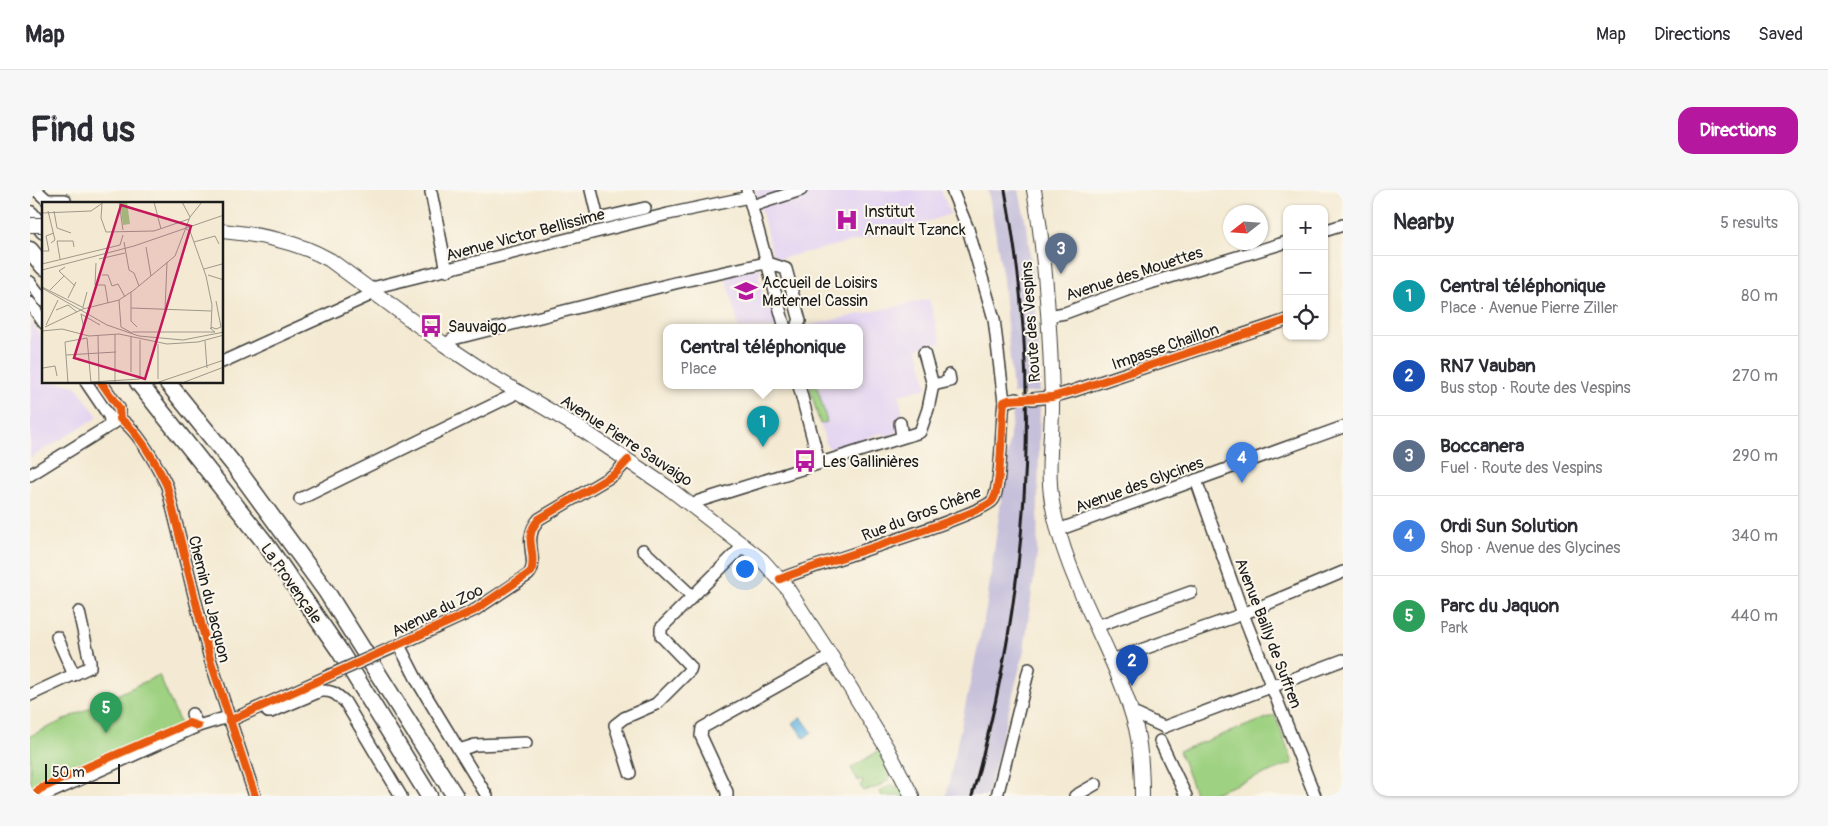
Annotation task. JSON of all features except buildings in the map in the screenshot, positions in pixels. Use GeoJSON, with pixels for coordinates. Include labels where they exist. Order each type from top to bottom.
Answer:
{"type":"FeatureCollection","features":[{"type":"Feature","properties":{"kind":"highway"},"geometry":{"type":"LineString","coordinates":[[30,214],[42,229]]}},
{"type":"Feature","properties":{"kind":"highway"},"geometry":{"type":"LineString","coordinates":[[30,250],[42,265]]}},
{"type":"Feature","properties":{"kind":"highway","name":"La Provençale"},"geometry":{"type":"LineString","coordinates":[[140,384],[266,544],[339,650],[429,796]]}},
{"type":"Feature","properties":{"kind":"highway","name":"La Provençale"},"geometry":{"type":"LineString","coordinates":[[169,384],[234,466],[326,591],[455,796]]}},
{"type":"Feature","properties":{"kind":"main road","name":"Route des Vespins"},"geometry":{"type":"LineString","coordinates":[[1034,190],[1044,254],[1052,397],[1050,482],[1058,530],[1132,712],[1139,745],[1142,796]]}},
{"type":"Feature","properties":{"kind":"main road","name":"Avenue Pierre Sauvaigo"},"geometry":{"type":"LineString","coordinates":[[224,231],[258,235],[302,246],[330,260],[445,345],[628,460],[694,506],[744,545],[780,579],[831,656],[888,750],[912,796]]}},
{"type":"Feature","properties":{"kind":"street"},"geometry":{"type":"LineString","coordinates":[[36,190],[47,200],[66,198]]}},
{"type":"Feature","properties":{"kind":"street"},"geometry":{"type":"LineString","coordinates":[[591,190],[598,219],[645,208]]}},
{"type":"Feature","properties":{"kind":"street","name":"Avenue Victor Bellissime"},"geometry":{"type":"LineString","coordinates":[[224,361],[368,296],[377,294],[396,283],[668,214],[802,190]]}},
{"type":"Feature","properties":{"kind":"street","name":"Rue du Gros Chêne"},"geometry":{"type":"LineString","coordinates":[[780,579],[983,508],[994,499],[997,491],[1004,402],[994,319],[968,230],[952,190]]}},
{"type":"Feature","properties":{"kind":"street"},"geometry":{"type":"LineString","coordinates":[[431,192],[447,271]]}},
{"type":"Feature","properties":{"kind":"street"},"geometry":{"type":"LineString","coordinates":[[749,198],[784,324]]}},
{"type":"Feature","properties":{"kind":"street"},"geometry":{"type":"LineString","coordinates":[[1328,230],[1343,225]]}},
{"type":"Feature","properties":{"kind":"street","name":"Avenue des Mouettes"},"geometry":{"type":"LineString","coordinates":[[1048,316],[1064,313],[1127,290],[1283,243]]}},
{"type":"Feature","properties":{"kind":"street"},"geometry":{"type":"LineString","coordinates":[[445,345],[453,339],[675,283],[768,263],[786,269],[800,321],[798,324]]}},
{"type":"Feature","properties":{"kind":"street"},"geometry":{"type":"LineString","coordinates":[[30,282],[42,298]]}},
{"type":"Feature","properties":{"kind":"street"},"geometry":{"type":"LineString","coordinates":[[30,303],[42,320]]}},
{"type":"Feature","properties":{"kind":"street","name":"Impasse Chaillon"},"geometry":{"type":"LineString","coordinates":[[1032,399],[1052,397],[1283,321]]}},
{"type":"Feature","properties":{"kind":"street"},"geometry":{"type":"LineString","coordinates":[[694,506],[699,502],[822,461],[920,432],[928,409],[933,385],[924,354]]}},
{"type":"Feature","properties":{"kind":"street"},"geometry":{"type":"LineString","coordinates":[[933,385],[950,382],[949,375]]}},
{"type":"Feature","properties":{"kind":"street"},"geometry":{"type":"LineString","coordinates":[[87,384],[109,416],[116,422]]}},
{"type":"Feature","properties":{"kind":"street"},"geometry":{"type":"LineString","coordinates":[[30,475],[116,422],[119,408],[102,384]]}},
{"type":"Feature","properties":{"kind":"street"},"geometry":{"type":"LineString","coordinates":[[800,389],[822,461]]}},
{"type":"Feature","properties":{"kind":"street"},"geometry":{"type":"LineString","coordinates":[[300,500],[511,396],[516,391]]}},
{"type":"Feature","properties":{"kind":"street"},"geometry":{"type":"LineString","coordinates":[[1004,402],[1016,399]]}},
{"type":"Feature","properties":{"kind":"street","name":"Chemin du Jacquon"},"geometry":{"type":"LineString","coordinates":[[116,422],[130,427],[160,470],[175,513],[201,624],[254,796]]}},
{"type":"Feature","properties":{"kind":"street"},"geometry":{"type":"LineString","coordinates":[[900,423],[902,437]]}},
{"type":"Feature","properties":{"kind":"street","name":"Avenue des Glycines"},"geometry":{"type":"LineString","coordinates":[[1058,530],[1343,427]]}},
{"type":"Feature","properties":{"kind":"street","name":"Avenue du Zoo"},"geometry":{"type":"LineString","coordinates":[[43,796],[198,726],[229,719],[264,706],[475,610],[528,575],[533,566],[531,532],[539,519],[615,474],[628,460]]}},
{"type":"Feature","properties":{"kind":"street","name":"Avenue Bailly de Suffren"},"geometry":{"type":"LineString","coordinates":[[1196,480],[1243,614],[1314,796]]}},
{"type":"Feature","properties":{"kind":"street"},"geometry":{"type":"LineString","coordinates":[[630,773],[615,725],[624,718],[656,704],[690,670],[689,664],[659,632],[692,596],[744,545]]}},
{"type":"Feature","properties":{"kind":"street"},"geometry":{"type":"LineString","coordinates":[[643,550],[692,596]]}},
{"type":"Feature","properties":{"kind":"street"},"geometry":{"type":"LineString","coordinates":[[1112,660],[1243,614],[1343,572]]}},
{"type":"Feature","properties":{"kind":"street"},"geometry":{"type":"LineString","coordinates":[[1098,626],[1191,592]]}},
{"type":"Feature","properties":{"kind":"street"},"geometry":{"type":"LineString","coordinates":[[30,695],[90,667],[79,612]]}},
{"type":"Feature","properties":{"kind":"street"},"geometry":{"type":"LineString","coordinates":[[57,637],[74,674]]}},
{"type":"Feature","properties":{"kind":"street"},"geometry":{"type":"LineString","coordinates":[[396,646],[487,796]]}},
{"type":"Feature","properties":{"kind":"street"},"geometry":{"type":"LineString","coordinates":[[727,796],[727,792],[701,736],[702,728],[831,656]]}},
{"type":"Feature","properties":{"kind":"street"},"geometry":{"type":"LineString","coordinates":[[1132,712],[1164,727],[1343,660]]}},
{"type":"Feature","properties":{"kind":"street"},"geometry":{"type":"LineString","coordinates":[[997,796],[1029,669]]}},
{"type":"Feature","properties":{"kind":"street"},"geometry":{"type":"LineString","coordinates":[[264,706],[268,712],[272,712],[322,691],[330,691],[337,694],[345,702],[401,796]]}},
{"type":"Feature","properties":{"kind":"street"},"geometry":{"type":"LineString","coordinates":[[192,714],[198,726]]}},
{"type":"Feature","properties":{"kind":"street"},"geometry":{"type":"LineString","coordinates":[[1136,730],[1152,723]]}},
{"type":"Feature","properties":{"kind":"street"},"geometry":{"type":"LineString","coordinates":[[1139,745],[1160,741],[1163,737],[1164,727]]}},
{"type":"Feature","properties":{"kind":"street"},"geometry":{"type":"LineString","coordinates":[[1160,741],[1186,796]]}},
{"type":"Feature","properties":{"kind":"street"},"geometry":{"type":"LineString","coordinates":[[459,750],[475,745],[526,743]]}},
{"type":"Feature","properties":{"kind":"street"},"geometry":{"type":"LineString","coordinates":[[1075,796],[1096,784]]}},
{"type":"Feature","properties":{"kind":"shaded area","name":"Institut Arnault Tzanck"},"geometry":{"type":"Polygon","coordinates":[[[756,190],[941,190],[950,214],[909,228],[774,260],[756,190]]]}},
{"type":"Feature","properties":{"kind":"shaded area"},"geometry":{"type":"Polygon","coordinates":[[[988,190],[1019,190],[1028,234],[1037,323],[1040,392],[1013,394],[1003,279],[988,190]]]}},
{"type":"Feature","properties":{"kind":"shaded area","name":"Accueil de Loisirs Maternel Cassin"},"geometry":{"type":"Polygon","coordinates":[[[760,268],[761,272],[758,276],[764,298],[771,300],[777,324],[738,324],[724,271],[760,268]]]}},
{"type":"Feature","properties":{"kind":"shaded area"},"geometry":{"type":"Polygon","coordinates":[[[929,299],[941,343],[918,348],[927,388],[899,395],[905,431],[897,431],[895,435],[888,437],[882,433],[832,449],[827,446],[820,424],[827,422],[818,389],[863,389],[863,324],[815,324],[929,299]]]}},
{"type":"Feature","properties":{"kind":"shaded area"},"geometry":{"type":"Polygon","coordinates":[[[30,321],[42,337],[42,384],[68,384],[76,386],[98,417],[30,458],[30,321]]]}},
{"type":"Feature","properties":{"kind":"shaded area"},"geometry":{"type":"Polygon","coordinates":[[[1040,405],[1037,555],[1024,651],[987,796],[946,796],[986,609],[1014,406],[1040,405]]]}},
{"type":"Feature","properties":{"kind":"green space"},"geometry":{"type":"Polygon","coordinates":[[[810,389],[818,389],[827,422],[820,424],[810,389]]]}},
{"type":"Feature","properties":{"kind":"green space"},"geometry":{"type":"Polygon","coordinates":[[[159,675],[183,730],[38,796],[30,796],[30,736],[159,675]]]}},
{"type":"Feature","properties":{"kind":"green space"},"geometry":{"type":"Polygon","coordinates":[[[1275,715],[1293,763],[1206,796],[1196,796],[1179,751],[1275,715]]]}},
{"type":"Feature","properties":{"kind":"green space"},"geometry":{"type":"Polygon","coordinates":[[[880,750],[891,771],[889,780],[878,787],[863,791],[860,785],[863,783],[862,780],[858,781],[851,768],[880,750]]]}},
{"type":"Feature","properties":{"kind":"green space"},"geometry":{"type":"Polygon","coordinates":[[[893,784],[895,788],[901,787],[905,796],[882,796],[880,791],[893,784]]]}},
{"type":"Feature","properties":{"kind":"water"},"geometry":{"type":"Polygon","coordinates":[[[801,717],[812,732],[804,738],[793,723],[801,717]]]}},
{"type":"Feature","properties":{"kind":"railway"},"geometry":{"type":"LineString","coordinates":[[972,796],[991,721],[1006,646],[1017,571],[1024,495],[1026,419],[1024,343],[1017,266],[1005,190]]}},
{"type":"Feature","properties":{"kind":"cycle path"},"geometry":{"type":"LineString","coordinates":[[780,579],[960,517],[993,500],[1000,468],[1004,402],[1052,397],[1073,391],[1283,321]]}},
{"type":"Feature","properties":{"kind":"cycle path"},"geometry":{"type":"LineString","coordinates":[[102,384],[119,408],[120,419],[134,431],[153,459],[167,486],[210,659],[255,796]]}},
{"type":"Feature","properties":{"kind":"cycle path"},"geometry":{"type":"LineString","coordinates":[[229,721],[475,610],[531,572],[533,558],[530,539],[534,526],[539,519],[615,474],[628,460]]}},
{"type":"Feature","properties":{"kind":"cycle path"},"geometry":{"type":"LineString","coordinates":[[32,796],[40,789],[189,723],[198,726]]}},
{"type":"Feature","properties":{"kind":"place","name":"Institut Arnault Tzanck"},"geometry":{"type":"Point","coordinates":[847,220]}},
{"type":"Feature","properties":{"kind":"place","name":"Boccanera"},"geometry":{"type":"Point","coordinates":[1061,274]}},
{"type":"Feature","properties":{"kind":"place","name":"Accueil de Loisirs Maternel Cassin"},"geometry":{"type":"Point","coordinates":[746,291]}},
{"type":"Feature","properties":{"kind":"place","name":"Sauvaigo"},"geometry":{"type":"Point","coordinates":[431,326]}},
{"type":"Feature","properties":{"kind":"place","name":"Central téléphonique"},"geometry":{"type":"Point","coordinates":[763,447]}},
{"type":"Feature","properties":{"kind":"place","name":"Les Gallinières"},"geometry":{"type":"Point","coordinates":[805,461]}},
{"type":"Feature","properties":{"kind":"place","name":"Ordi Sun Solution"},"geometry":{"type":"Point","coordinates":[1242,483]}},
{"type":"Feature","properties":{"kind":"place","name":"RN7 Vauban"},"geometry":{"type":"Point","coordinates":[1132,686]}},
{"type":"Feature","properties":{"kind":"place","name":"Parc du Jaquon"},"geometry":{"type":"Point","coordinates":[106,733]}}]}
